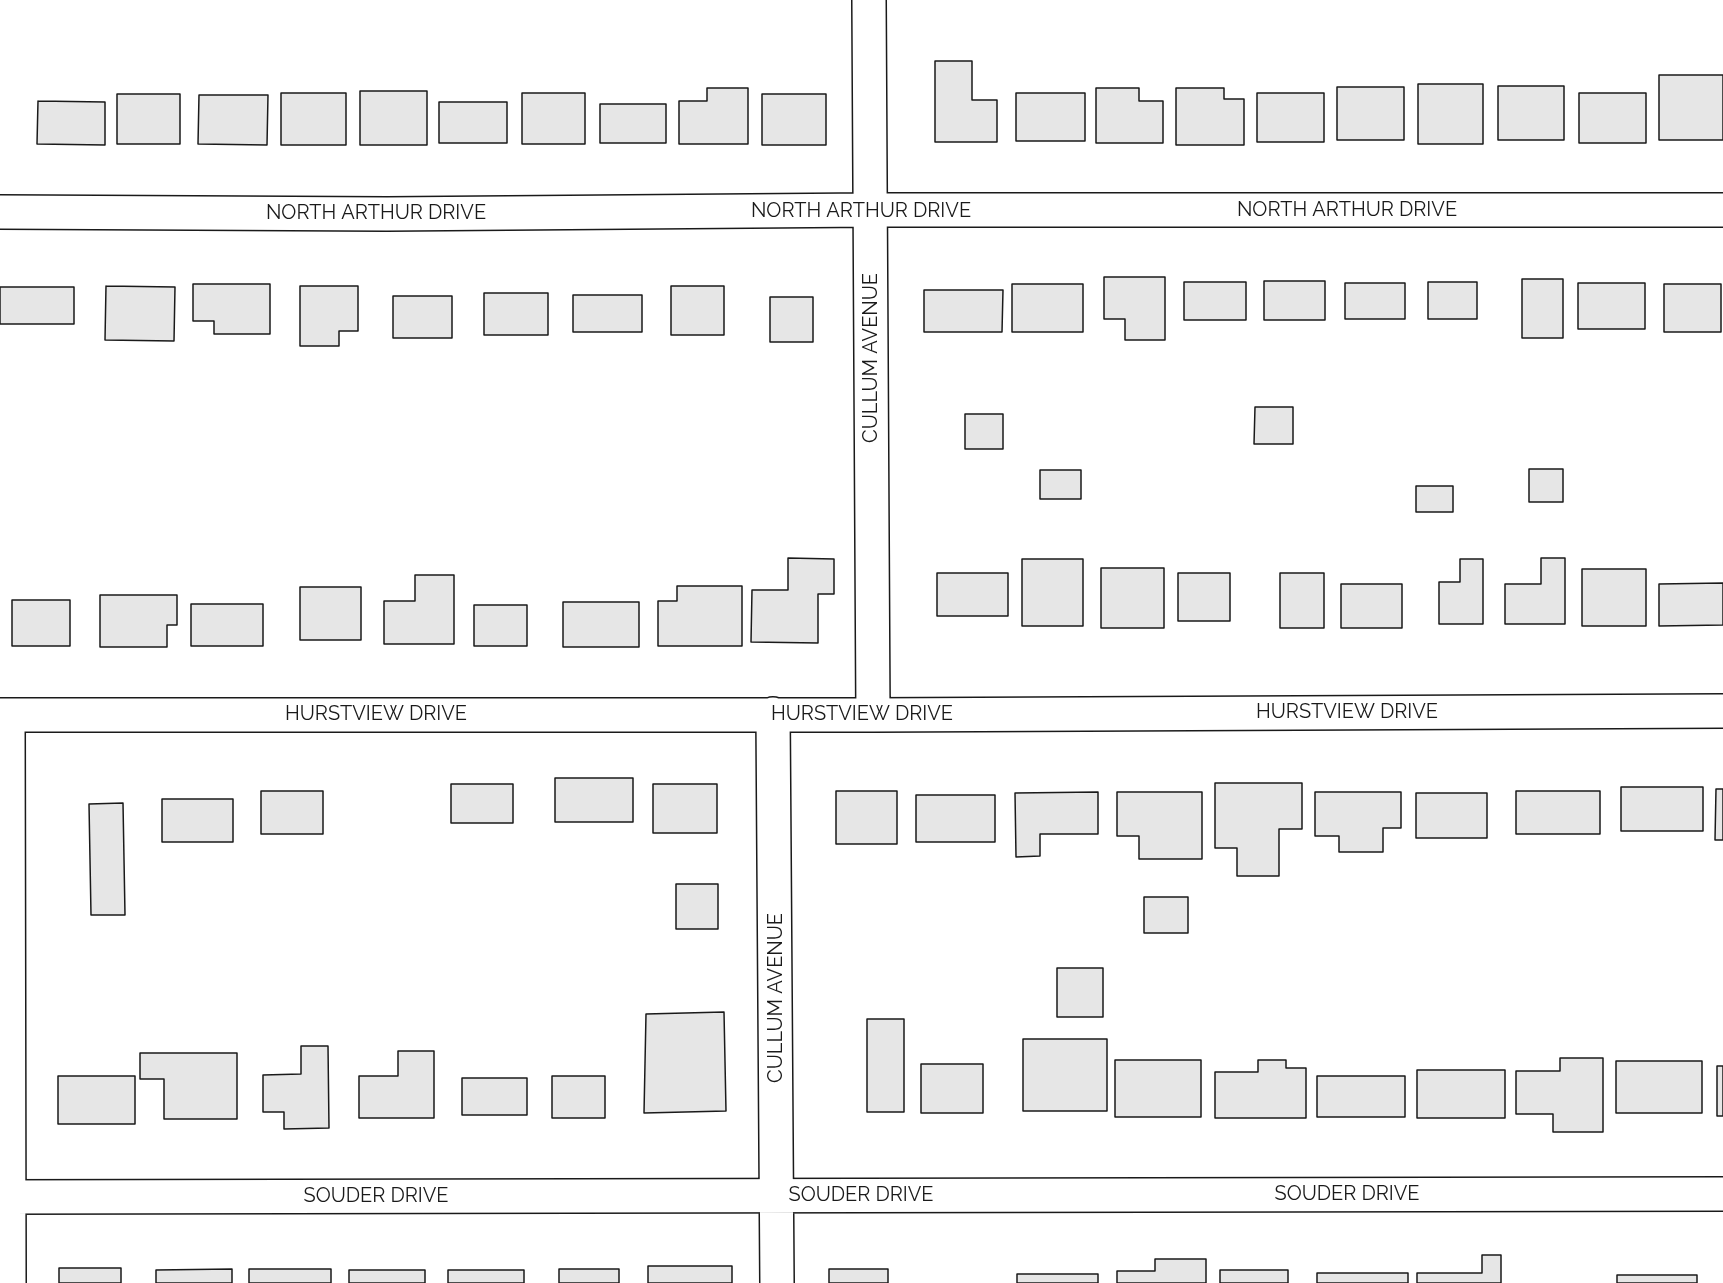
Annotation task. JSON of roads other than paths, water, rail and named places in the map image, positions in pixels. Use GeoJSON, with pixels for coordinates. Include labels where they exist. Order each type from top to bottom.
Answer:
{"type":"FeatureCollection","features":[{"type":"Feature","properties":{"kind":"street","name":"CULLUM AVENUE"},"geometry":{"type":"LineString","coordinates":[[870,0],[873,715]]}},
{"type":"Feature","properties":{"kind":"street","name":"NORTH ARTHUR DRIVE"},"geometry":{"type":"LineString","coordinates":[[0,212],[399,214],[870,210],[1723,210]]}},
{"type":"Feature","properties":{"kind":"street","name":"HURSTVIEW DRIVE"},"geometry":{"type":"LineString","coordinates":[[4,715],[873,715],[1723,711]]}},
{"type":"Feature","properties":{"kind":"street","name":"CULLUM AVENUE"},"geometry":{"type":"LineString","coordinates":[[773,714],[777,1283]]}},
{"type":"Feature","properties":{"kind":"street"},"geometry":{"type":"LineString","coordinates":[[4,715],[5,1197],[9,1283]]}},
{"type":"Feature","properties":{"kind":"street","name":"SOUDER DRIVE"},"geometry":{"type":"LineString","coordinates":[[5,1197],[1723,1194]]}}]}
